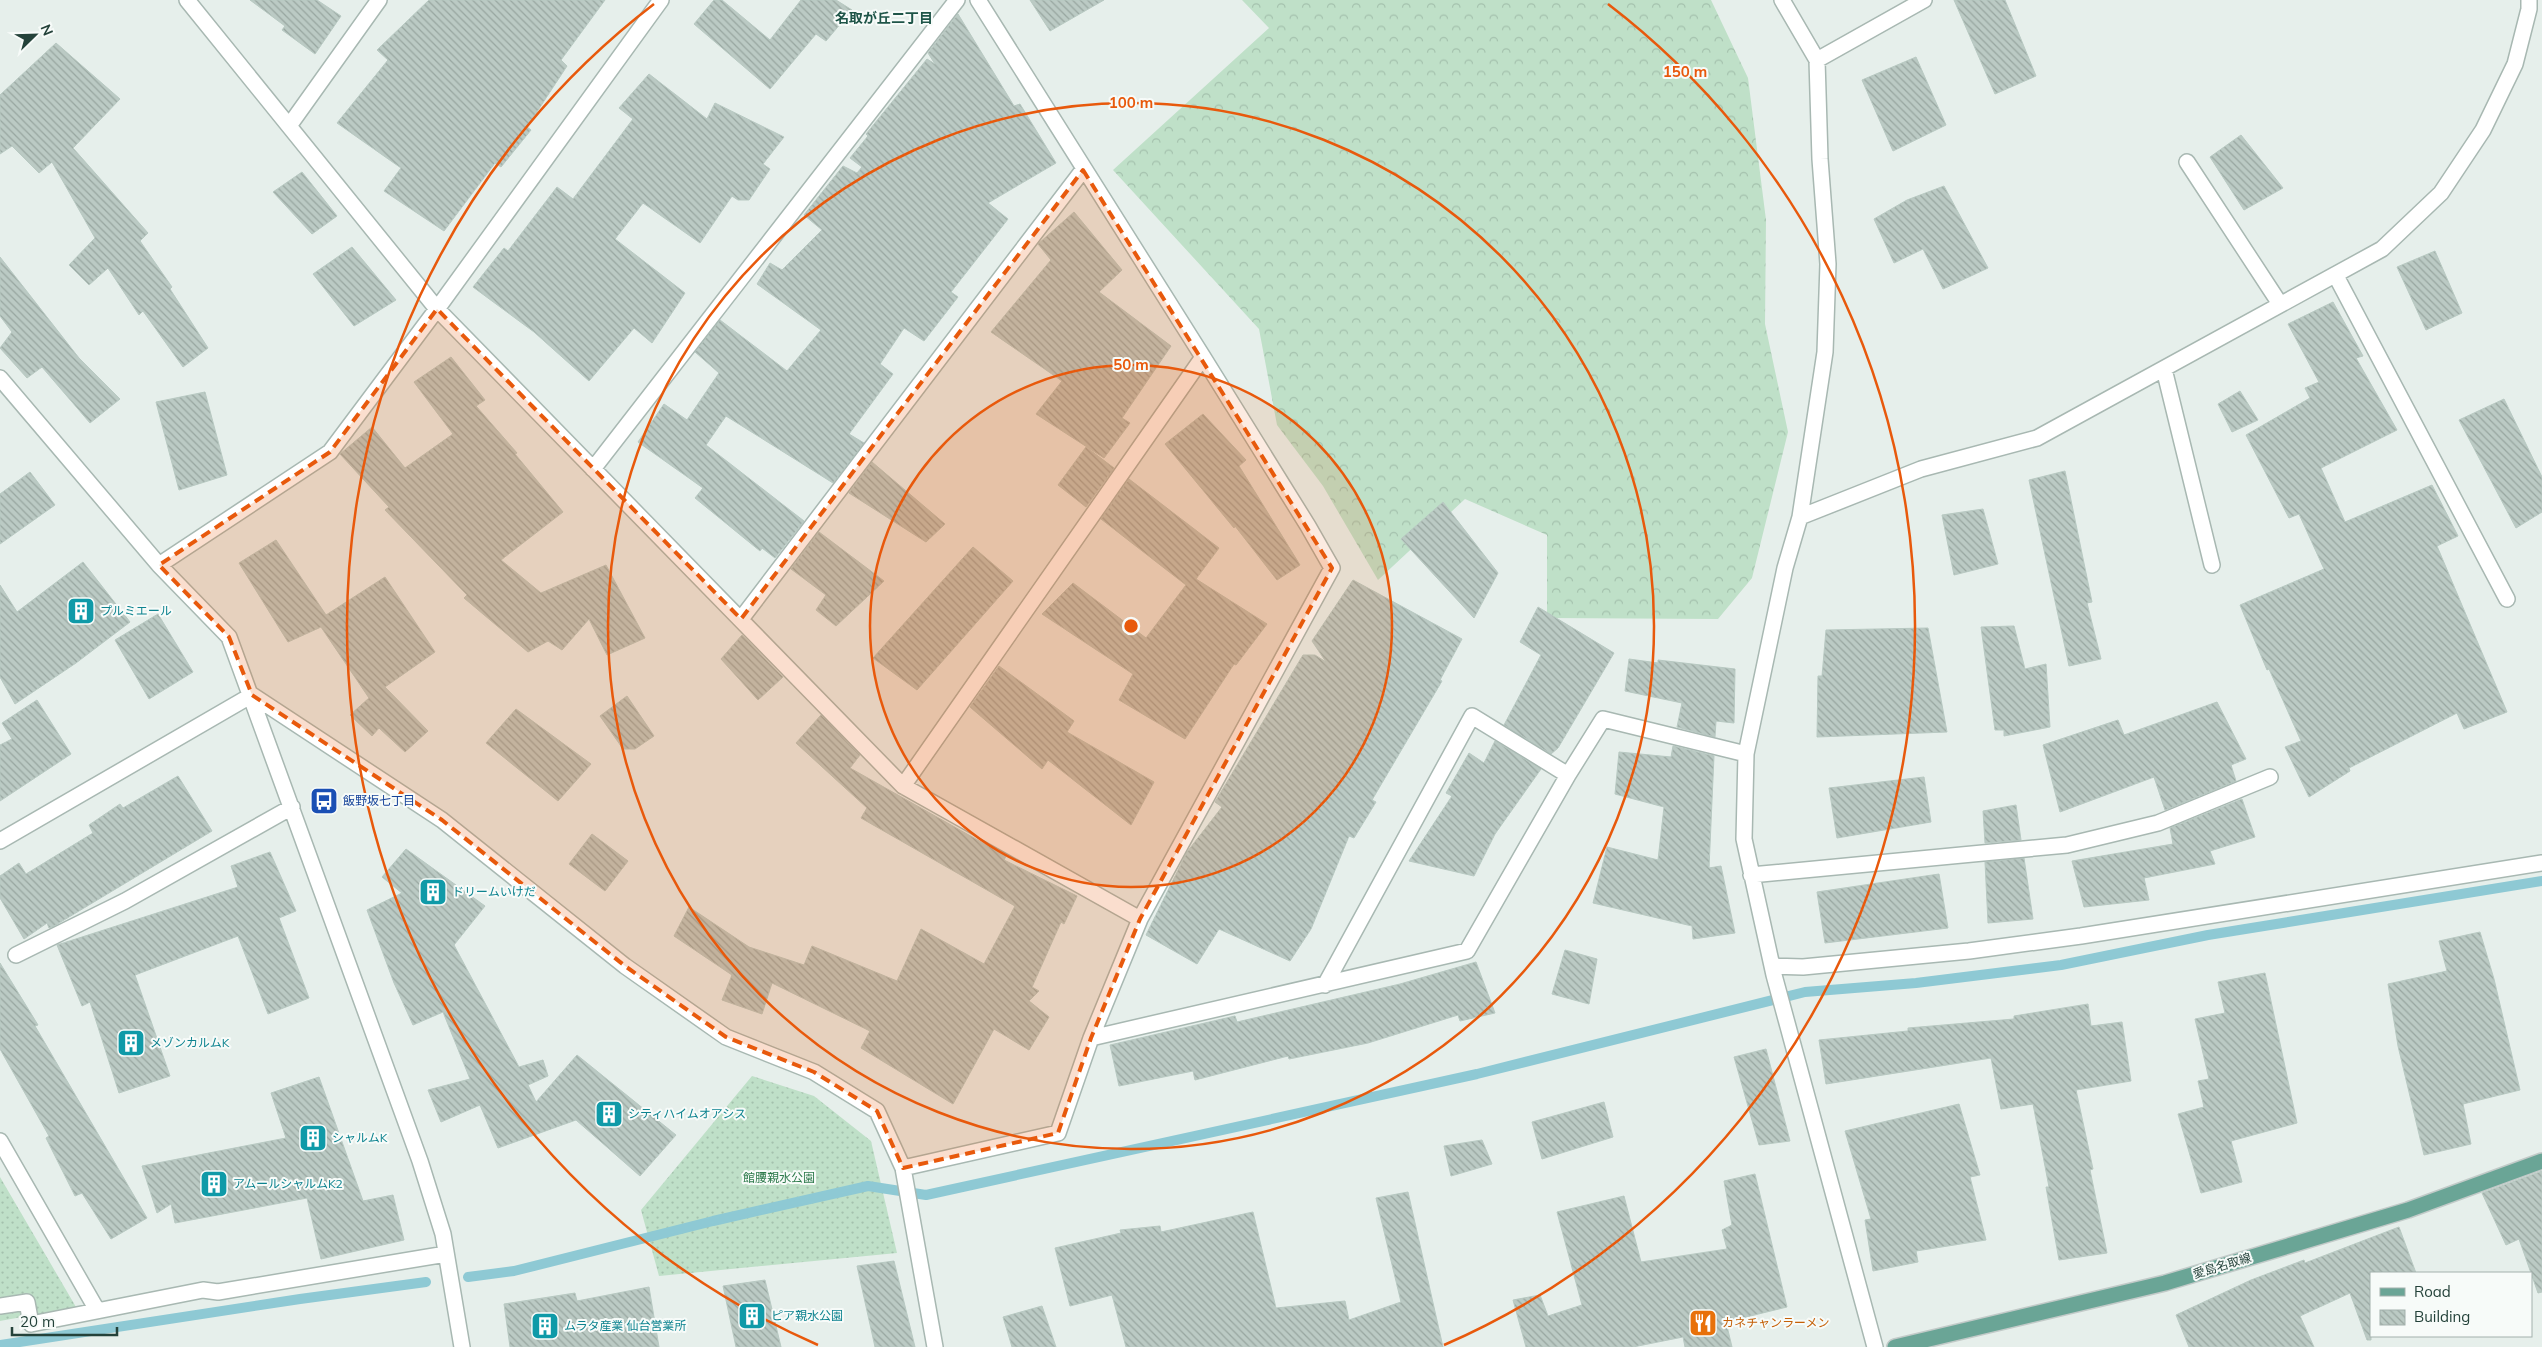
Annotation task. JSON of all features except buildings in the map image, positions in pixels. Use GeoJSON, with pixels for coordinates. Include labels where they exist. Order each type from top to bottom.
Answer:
{"type":"FeatureCollection","features":[{"type":"Feature","properties":{"kind":"main road","name":"愛島名取線"},"geometry":{"type":"LineString","coordinates":[[1895,1347],[1917,1344],[2165,1283],[2408,1210],[2542,1161]]}},
{"type":"Feature","properties":{"kind":"street"},"geometry":{"type":"LineString","coordinates":[[187,0],[437,308],[903,786],[1140,919]]}},
{"type":"Feature","properties":{"kind":"street"},"geometry":{"type":"LineString","coordinates":[[289,126],[379,0]]}},
{"type":"Feature","properties":{"kind":"street"},"geometry":{"type":"LineString","coordinates":[[159,565],[330,452],[437,308],[660,0]]}},
{"type":"Feature","properties":{"kind":"street"},"geometry":{"type":"LineString","coordinates":[[593,469],[957,0]]}},
{"type":"Feature","properties":{"kind":"street"},"geometry":{"type":"LineString","coordinates":[[903,1168],[1058,1133],[1091,1038],[1140,919],[1332,568],[1203,357],[1083,170],[978,0]]}},
{"type":"Feature","properties":{"kind":"street"},"geometry":{"type":"LineString","coordinates":[[1782,0],[1817,60],[1820,159],[1828,264],[1826,342],[1800,517],[1785,568],[1746,754],[1744,839],[1773,970],[1787,1015],[1875,1347]]}},
{"type":"Feature","properties":{"kind":"street"},"geometry":{"type":"LineString","coordinates":[[1817,60],[1924,0]]}},
{"type":"Feature","properties":{"kind":"street"},"geometry":{"type":"LineString","coordinates":[[1800,517],[1921,469],[2037,438],[2280,304],[2336,276],[2382,249],[2441,193],[2483,130],[2516,64],[2529,9],[2529,0]]}},
{"type":"Feature","properties":{"kind":"street"},"geometry":{"type":"LineString","coordinates":[[2187,162],[2280,304]]}},
{"type":"Feature","properties":{"kind":"street"},"geometry":{"type":"LineString","coordinates":[[741,619],[1083,170]]}},
{"type":"Feature","properties":{"kind":"street"},"geometry":{"type":"LineString","coordinates":[[2336,276],[2507,599]]}},
{"type":"Feature","properties":{"kind":"street"},"geometry":{"type":"LineString","coordinates":[[903,786],[1203,357]]}},
{"type":"Feature","properties":{"kind":"street"},"geometry":{"type":"LineString","coordinates":[[2164,369],[2212,565]]}},
{"type":"Feature","properties":{"kind":"street"},"geometry":{"type":"LineString","coordinates":[[0,378],[159,565],[229,637],[252,694],[420,1161],[443,1234],[462,1347]]}},
{"type":"Feature","properties":{"kind":"street"},"geometry":{"type":"LineString","coordinates":[[0,841],[252,694]]}},
{"type":"Feature","properties":{"kind":"street"},"geometry":{"type":"LineString","coordinates":[[252,694],[442,820],[625,966],[726,1037],[814,1072],[877,1111],[903,1168],[935,1347]]}},
{"type":"Feature","properties":{"kind":"street"},"geometry":{"type":"LineString","coordinates":[[1325,985],[1472,716],[1568,774]]}},
{"type":"Feature","properties":{"kind":"street"},"geometry":{"type":"LineString","coordinates":[[1091,1038],[1467,951],[1568,774],[1603,719],[1746,754]]}},
{"type":"Feature","properties":{"kind":"street"},"geometry":{"type":"LineString","coordinates":[[1751,875],[2067,845],[2158,823],[2270,777]]}},
{"type":"Feature","properties":{"kind":"street"},"geometry":{"type":"LineString","coordinates":[[16,955],[125,900],[292,807]]}},
{"type":"Feature","properties":{"kind":"street"},"geometry":{"type":"LineString","coordinates":[[1773,970],[1969,951],[2081,936],[2542,862]]}},
{"type":"Feature","properties":{"kind":"street"},"geometry":{"type":"LineString","coordinates":[[0,1141],[97,1310]]}},
{"type":"Feature","properties":{"kind":"street"},"geometry":{"type":"LineString","coordinates":[[0,1306],[28,1302],[31,1324],[203,1290],[218,1292],[446,1254]]}},
{"type":"Feature","properties":{"kind":"highlighted area"},"geometry":{"type":"Polygon","coordinates":[[[1083,170],[1332,568],[1140,919],[1091,1038],[1058,1133],[903,1168],[877,1111],[814,1072],[726,1037],[625,966],[442,820],[252,695],[229,637],[159,565],[330,452],[437,309],[741,619],[1083,170]]]}},
{"type":"Feature","properties":{"kind":"green space"},"geometry":{"type":"Polygon","coordinates":[[[1242,0],[1711,0],[1748,78],[1766,220],[1765,324],[1788,432],[1752,578],[1718,619],[1547,618],[1547,535],[1465,499],[1378,580],[1323,486],[1277,425],[1259,329],[1113,170],[1269,28],[1242,0]]]}},
{"type":"Feature","properties":{"kind":"green space","name":"館腰親水公園"},"geometry":{"type":"Polygon","coordinates":[[[752,1076],[814,1096],[871,1141],[897,1253],[659,1276],[641,1210],[752,1076]]]}},
{"type":"Feature","properties":{"kind":"green space"},"geometry":{"type":"Polygon","coordinates":[[[0,1177],[76,1307],[0,1321],[0,1177]]]}},
{"type":"Feature","properties":{"kind":"waterway"},"geometry":{"type":"LineString","coordinates":[[468,1277],[514,1271],[713,1221],[868,1186],[926,1195],[1477,1074],[1805,992],[1916,983],[2061,965],[2208,935],[2542,881]]}},
{"type":"Feature","properties":{"kind":"waterway"},"geometry":{"type":"LineString","coordinates":[[0,1345],[300,1299],[426,1282]]}},
{"type":"Feature","properties":{"kind":"place","name":"プルミエール"},"geometry":{"type":"Point","coordinates":[81,611]}},
{"type":"Feature","properties":{"kind":"place","name":"飯野坂七丁目"},"geometry":{"type":"Point","coordinates":[324,801]}},
{"type":"Feature","properties":{"kind":"place","name":"ドリームいけだ"},"geometry":{"type":"Point","coordinates":[433,892]}},
{"type":"Feature","properties":{"kind":"place","name":"メゾンカルムK"},"geometry":{"type":"Point","coordinates":[131,1043]}},
{"type":"Feature","properties":{"kind":"place","name":"シティハイムオアシス"},"geometry":{"type":"Point","coordinates":[609,1114]}},
{"type":"Feature","properties":{"kind":"place","name":"シャルムK"},"geometry":{"type":"Point","coordinates":[313,1138]}},
{"type":"Feature","properties":{"kind":"place","name":"アムールシャルムK2"},"geometry":{"type":"Point","coordinates":[214,1184]}},
{"type":"Feature","properties":{"kind":"place","name":"ピア親水公園"},"geometry":{"type":"Point","coordinates":[752,1316]}},
{"type":"Feature","properties":{"kind":"place","name":"カネチャンラーメン"},"geometry":{"type":"Point","coordinates":[1703,1323]}},
{"type":"Feature","properties":{"kind":"place","name":"ムラタ産業 仙台営業所"},"geometry":{"type":"Point","coordinates":[545,1326]}},
{"type":"Feature","properties":{"kind":"district","name":"名取が丘二丁目"},"geometry":{"type":"Point","coordinates":[884,18]}}]}
